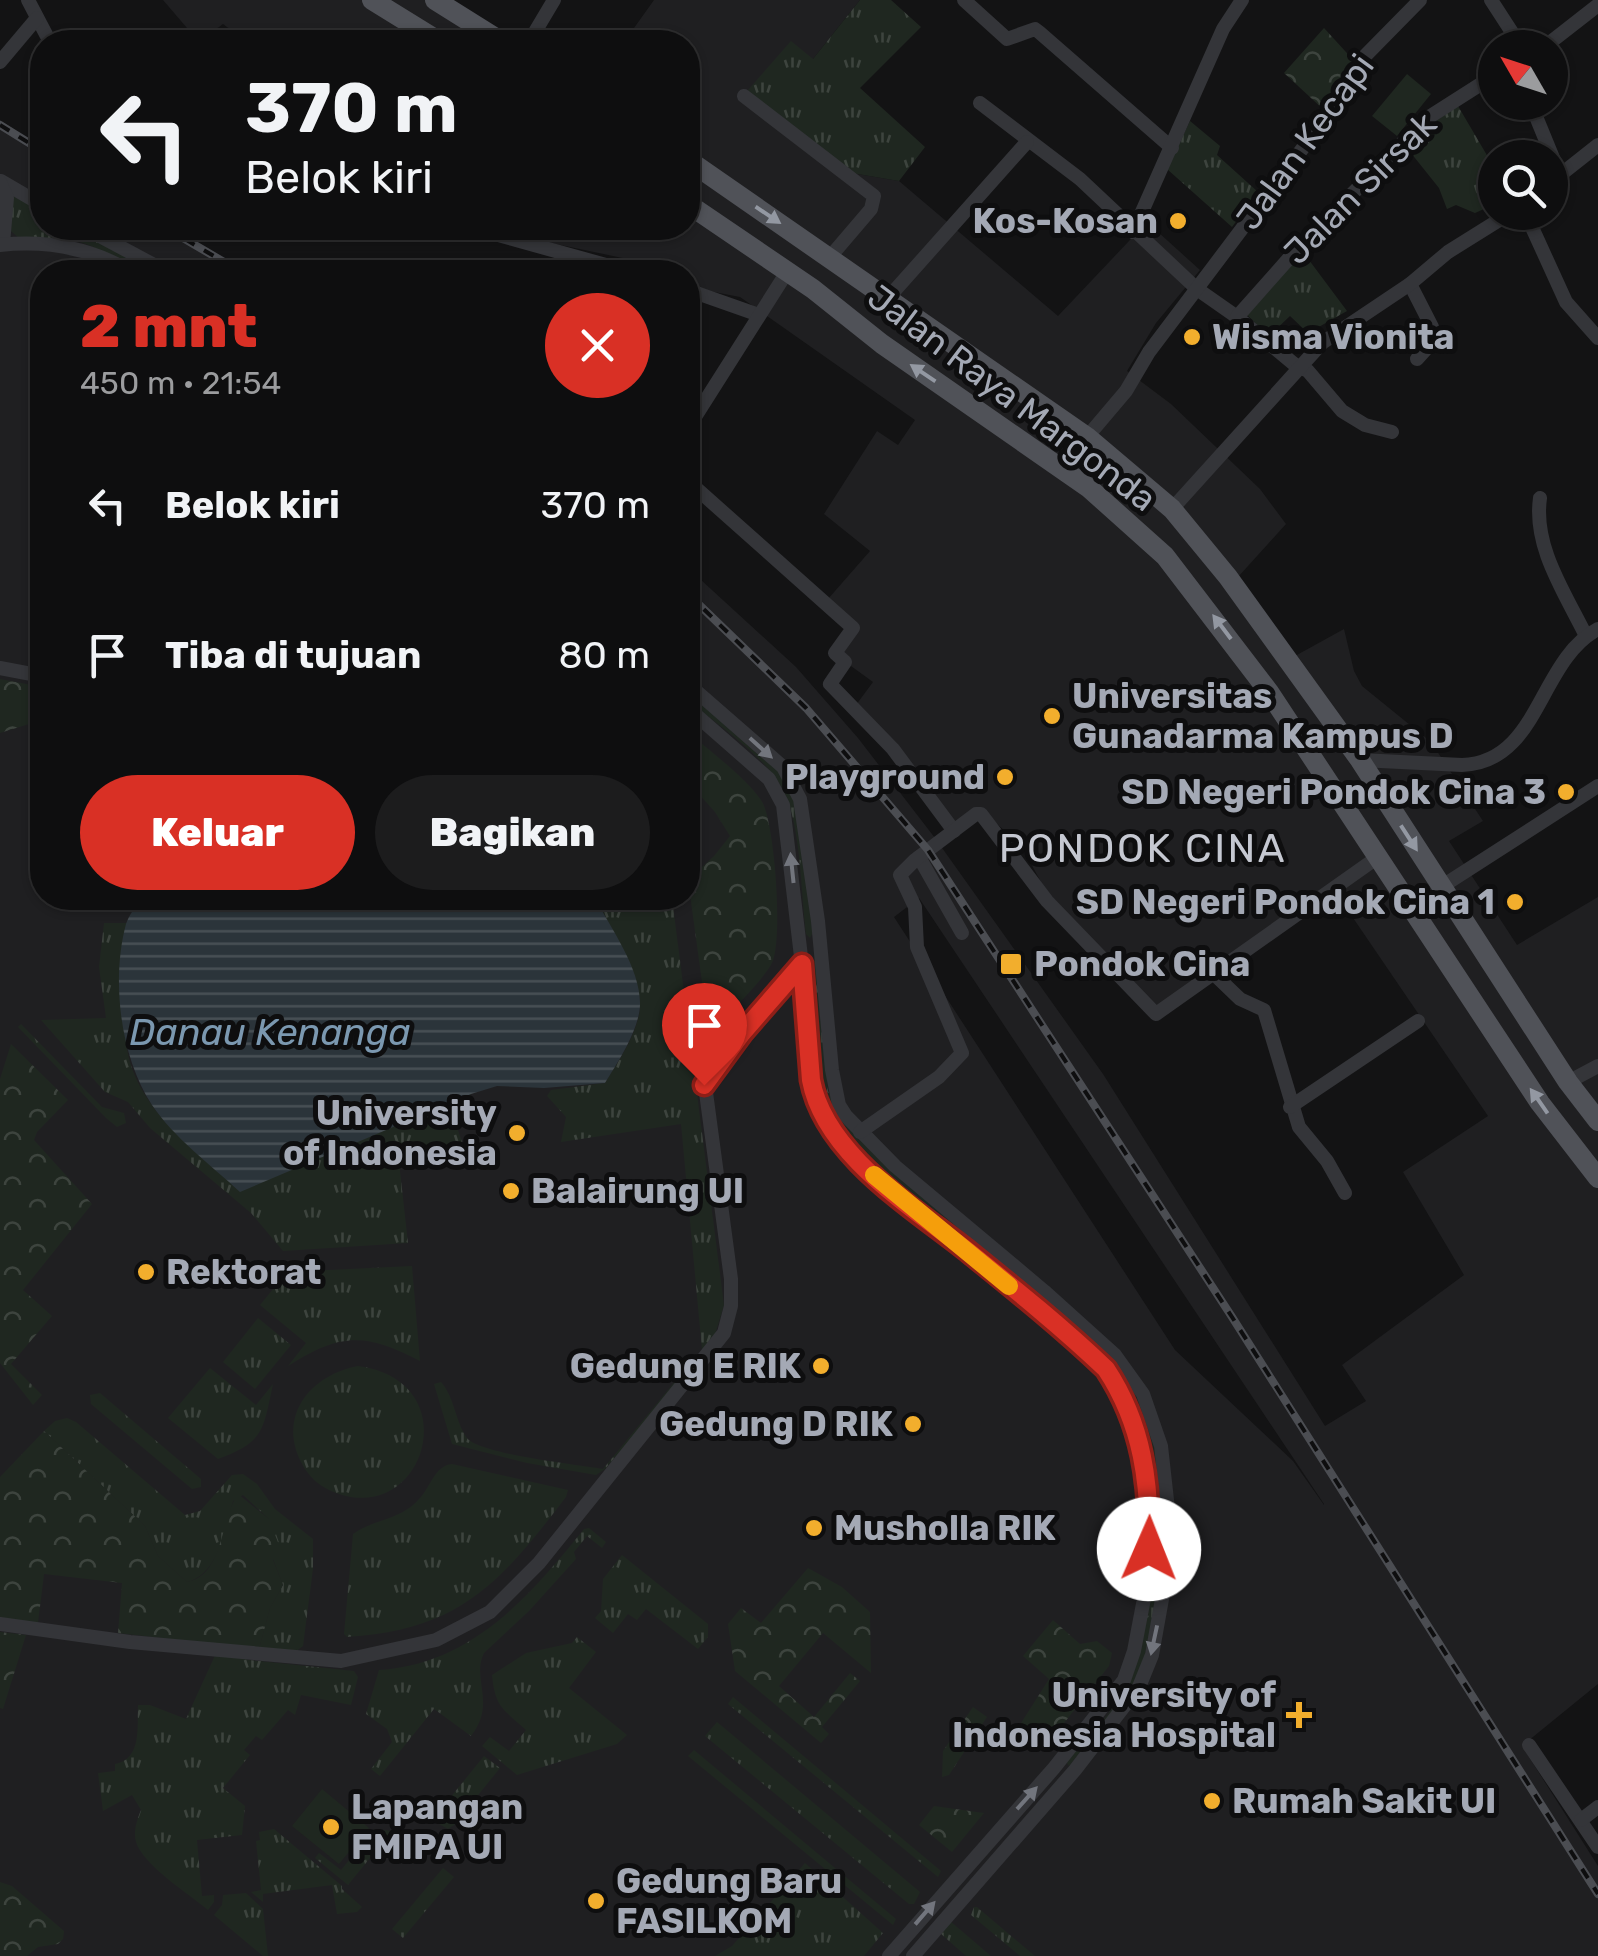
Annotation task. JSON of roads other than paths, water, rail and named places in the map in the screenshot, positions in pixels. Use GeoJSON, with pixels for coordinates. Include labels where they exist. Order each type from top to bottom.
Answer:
{"type":"FeatureCollection","features":[{"type":"Feature","properties":{"kind":"main road"},"geometry":{"type":"LineString","coordinates":[[435,0],[483,30]]}},
{"type":"Feature","properties":{"kind":"main road"},"geometry":{"type":"LineString","coordinates":[[388,4],[424,30]]}},
{"type":"Feature","properties":{"kind":"main road","name":"Jalan Raya Margonda"},"geometry":{"type":"LineString","coordinates":[[700,168],[1087,437],[1172,510],[1228,576],[1360,760],[1568,1082],[1598,1122]]}},
{"type":"Feature","properties":{"kind":"main road","name":"Jalan Raya Margonda"},"geometry":{"type":"LineString","coordinates":[[700,212],[1089,488],[1165,556],[1269,692],[1540,1103],[1598,1178]]}},
{"type":"Feature","properties":{"kind":"street"},"geometry":{"type":"LineString","coordinates":[[29,0],[44,30]]}},
{"type":"Feature","properties":{"kind":"street"},"geometry":{"type":"LineString","coordinates":[[536,30],[554,0]]}},
{"type":"Feature","properties":{"kind":"street"},"geometry":{"type":"LineString","coordinates":[[964,0],[1007,38],[1039,32],[1172,148]]}},
{"type":"Feature","properties":{"kind":"street"},"geometry":{"type":"LineString","coordinates":[[1133,232],[1215,46],[1238,7],[1223,0]]}},
{"type":"Feature","properties":{"kind":"street","name":"Jalan Kecapi"},"geometry":{"type":"LineString","coordinates":[[1087,437],[1126,391],[1149,352],[1315,132],[1365,56],[1420,0]]}},
{"type":"Feature","properties":{"kind":"street"},"geometry":{"type":"LineString","coordinates":[[1491,0],[1510,30]]}},
{"type":"Feature","properties":{"kind":"street"},"geometry":{"type":"LineString","coordinates":[[1566,30],[1598,5]]}},
{"type":"Feature","properties":{"kind":"street"},"geometry":{"type":"LineString","coordinates":[[0,62],[37,18]]}},
{"type":"Feature","properties":{"kind":"street","name":"Jalan Sirsak"},"geometry":{"type":"LineString","coordinates":[[1237,317],[1291,256],[1426,119],[1478,86]]}},
{"type":"Feature","properties":{"kind":"street"},"geometry":{"type":"LineString","coordinates":[[744,96],[874,196],[871,209],[830,257]]}},
{"type":"Feature","properties":{"kind":"street"},"geometry":{"type":"LineString","coordinates":[[980,103],[1080,180],[1197,289],[1308,371],[1350,417],[1365,426],[1392,432]]}},
{"type":"Feature","properties":{"kind":"street"},"geometry":{"type":"LineString","coordinates":[[888,298],[1027,142]]}},
{"type":"Feature","properties":{"kind":"street"},"geometry":{"type":"LineString","coordinates":[[1568,168],[1598,144]]}},
{"type":"Feature","properties":{"kind":"street"},"geometry":{"type":"LineString","coordinates":[[0,181],[30,198]]}},
{"type":"Feature","properties":{"kind":"street"},"geometry":{"type":"LineString","coordinates":[[0,181],[8,198],[1,243],[70,247],[107,260]]}},
{"type":"Feature","properties":{"kind":"street"},"geometry":{"type":"LineString","coordinates":[[1172,510],[1331,336],[1483,230]]}},
{"type":"Feature","properties":{"kind":"street"},"geometry":{"type":"LineString","coordinates":[[1533,230],[1566,302],[1598,338]]}},
{"type":"Feature","properties":{"kind":"street"},"geometry":{"type":"LineString","coordinates":[[107,240],[145,260]]}},
{"type":"Feature","properties":{"kind":"street"},"geometry":{"type":"LineString","coordinates":[[508,240],[568,260]]}},
{"type":"Feature","properties":{"kind":"street"},"geometry":{"type":"LineString","coordinates":[[700,409],[787,272]]}},
{"type":"Feature","properties":{"kind":"street"},"geometry":{"type":"LineString","coordinates":[[1410,284],[1434,333],[1432,344],[1417,359]]}},
{"type":"Feature","properties":{"kind":"street"},"geometry":{"type":"LineString","coordinates":[[700,294],[759,315]]}},
{"type":"Feature","properties":{"kind":"street"},"geometry":{"type":"LineString","coordinates":[[700,491],[853,628],[836,653],[845,662],[830,684],[893,749],[954,831]]}},
{"type":"Feature","properties":{"kind":"street"},"geometry":{"type":"LineString","coordinates":[[1360,760],[1462,765],[1496,758],[1526,727],[1567,656],[1592,632],[1538,530],[1540,498]]}},
{"type":"Feature","properties":{"kind":"street"},"geometry":{"type":"LineString","coordinates":[[0,668],[30,674]]}},
{"type":"Feature","properties":{"kind":"street"},"geometry":{"type":"LineString","coordinates":[[700,695],[782,767],[794,785],[804,813],[834,1086],[840,1106],[895,1166],[1070,1314],[1127,1368],[1156,1426],[1168,1509],[1169,1549],[1152,1655],[1140,1687],[1076,1770],[913,1956]]}},
{"type":"Feature","properties":{"kind":"street"},"geometry":{"type":"LineString","coordinates":[[700,719],[769,779],[783,805],[814,1096],[836,1136],[886,1186],[1106,1369],[1126,1402],[1138,1434],[1150,1498],[1146,1588],[1124,1680],[1054,1768],[889,1956]]}},
{"type":"Feature","properties":{"kind":"street"},"geometry":{"type":"LineString","coordinates":[[1441,886],[1598,786]]}},
{"type":"Feature","properties":{"kind":"street"},"geometry":{"type":"LineString","coordinates":[[860,1132],[940,1076],[962,1054],[917,947],[914,906],[901,877],[918,858],[976,814],[981,814],[1047,901],[1151,1011],[1160,1014],[1378,856]]}},
{"type":"Feature","properties":{"kind":"street"},"geometry":{"type":"LineString","coordinates":[[918,858],[962,933]]}},
{"type":"Feature","properties":{"kind":"street"},"geometry":{"type":"LineString","coordinates":[[0,1624],[130,1642],[341,1660],[436,1640],[490,1612],[539,1563],[724,1333],[731,1306],[731,1279],[704,1085],[742,1033],[820,946]]}},
{"type":"Feature","properties":{"kind":"street"},"geometry":{"type":"LineString","coordinates":[[1214,976],[1240,998],[1264,1010],[1299,1127],[1327,1161],[1345,1193]]}},
{"type":"Feature","properties":{"kind":"street"},"geometry":{"type":"LineString","coordinates":[[1290,1106],[1418,1021]]}},
{"type":"Feature","properties":{"kind":"street"},"geometry":{"type":"LineString","coordinates":[[1568,1082],[1598,1066]]}},
{"type":"Feature","properties":{"kind":"street"},"geometry":{"type":"LineString","coordinates":[[1059,1328],[1070,1314]]}},
{"type":"Feature","properties":{"kind":"street"},"geometry":{"type":"LineString","coordinates":[[1529,1745],[1598,1847]]}},
{"type":"Feature","properties":{"kind":"street"},"geometry":{"type":"LineString","coordinates":[[1581,1820],[1598,1806]]}},
{"type":"Feature","properties":{"kind":"water","name":"Danau Kenanga"},"geometry":{"type":"Polygon","coordinates":[[[134,910],[602,910],[636,977],[639,1015],[627,1046],[605,1083],[544,1088],[497,1086],[240,1192],[161,1117],[132,1064],[119,993],[121,946],[134,910]]]}},
{"type":"Feature","properties":{"kind":"railway"},"geometry":{"type":"LineString","coordinates":[[0,125],[30,144]]}},
{"type":"Feature","properties":{"kind":"railway"},"geometry":{"type":"LineString","coordinates":[[186,240],[221,260]]}},
{"type":"Feature","properties":{"kind":"railway"},"geometry":{"type":"LineString","coordinates":[[700,606],[806,708],[928,850],[1232,1317],[1598,1894]]}},
{"type":"Feature","properties":{"kind":"place","name":"Kos-Kosan"},"geometry":{"type":"Point","coordinates":[1178,221]}},
{"type":"Feature","properties":{"kind":"place","name":"Wisma Vionita"},"geometry":{"type":"Point","coordinates":[1192,337]}},
{"type":"Feature","properties":{"kind":"place","name":"Universitas Gunadarma Kampus D"},"geometry":{"type":"Point","coordinates":[1052,716]}},
{"type":"Feature","properties":{"kind":"place","name":"Playground"},"geometry":{"type":"Point","coordinates":[1005,777]}},
{"type":"Feature","properties":{"kind":"place","name":"SD Negeri Pondok Cina 3"},"geometry":{"type":"Point","coordinates":[1566,792]}},
{"type":"Feature","properties":{"kind":"place","name":"SD Negeri Pondok Cina 1"},"geometry":{"type":"Point","coordinates":[1515,902]}},
{"type":"Feature","properties":{"kind":"place","name":"Pondok Cina"},"geometry":{"type":"Point","coordinates":[1011,964]}},
{"type":"Feature","properties":{"kind":"place","name":"University of Indonesia"},"geometry":{"type":"Point","coordinates":[517,1133]}},
{"type":"Feature","properties":{"kind":"place","name":"Balairung UI"},"geometry":{"type":"Point","coordinates":[511,1191]}},
{"type":"Feature","properties":{"kind":"place","name":"Rektorat"},"geometry":{"type":"Point","coordinates":[146,1272]}},
{"type":"Feature","properties":{"kind":"place","name":"Gedung E RIK"},"geometry":{"type":"Point","coordinates":[821,1366]}},
{"type":"Feature","properties":{"kind":"place","name":"Gedung D RIK"},"geometry":{"type":"Point","coordinates":[913,1424]}},
{"type":"Feature","properties":{"kind":"place","name":"Musholla RIK"},"geometry":{"type":"Point","coordinates":[814,1528]}},
{"type":"Feature","properties":{"kind":"place","name":"University of Indonesia Hospital"},"geometry":{"type":"Point","coordinates":[1299,1715]}},
{"type":"Feature","properties":{"kind":"place","name":"Rumah Sakit UI"},"geometry":{"type":"Point","coordinates":[1212,1801]}},
{"type":"Feature","properties":{"kind":"place","name":"Lapangan FMIPA UI"},"geometry":{"type":"Point","coordinates":[331,1827]}},
{"type":"Feature","properties":{"kind":"place","name":"Gedung Baru FASILKOM"},"geometry":{"type":"Point","coordinates":[596,1901]}},
{"type":"Feature","properties":{"kind":"district","name":"PONDOK CINA"},"geometry":{"type":"Point","coordinates":[1143,848]}}]}
